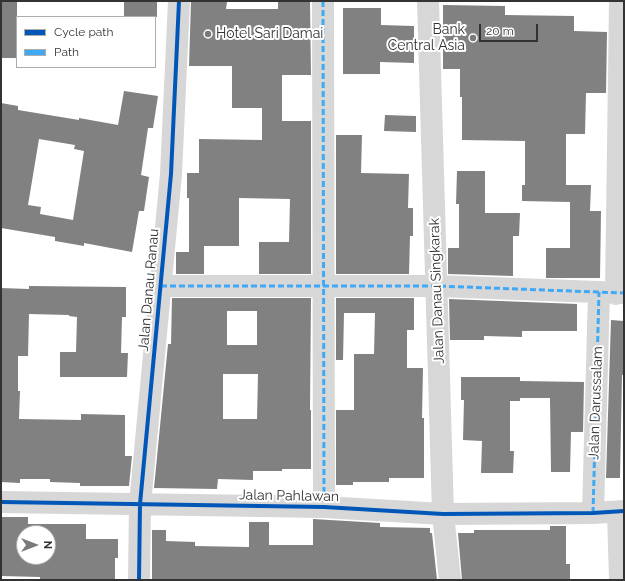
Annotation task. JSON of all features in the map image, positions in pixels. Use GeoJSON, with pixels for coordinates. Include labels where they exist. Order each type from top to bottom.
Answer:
{"type":"FeatureCollection","features":[{"type":"Feature","properties":{"kind":"street","name":"Jalan Danau Ranau"},"geometry":{"type":"LineString","coordinates":[[139,580],[140,504],[171,174],[179,1]]}},
{"type":"Feature","properties":{"kind":"street"},"geometry":{"type":"LineString","coordinates":[[323,1],[324,508]]}},
{"type":"Feature","properties":{"kind":"street","name":"Jalan Danau Singkarak"},"geometry":{"type":"LineString","coordinates":[[428,1],[443,514],[450,580]]}},
{"type":"Feature","properties":{"kind":"street","name":"Jalan Darussalam"},"geometry":{"type":"LineString","coordinates":[[594,513],[613,293],[620,1]]}},
{"type":"Feature","properties":{"kind":"street"},"geometry":{"type":"LineString","coordinates":[[161,286],[437,286],[613,293]]}},
{"type":"Feature","properties":{"kind":"street","name":"Jalan Pahlawan"},"geometry":{"type":"LineString","coordinates":[[1,502],[324,508],[443,514],[621,512]]}},
{"type":"Feature","properties":{"kind":"street"},"geometry":{"type":"LineString","coordinates":[[620,580],[621,512]]}},
{"type":"Feature","properties":{"kind":"building"},"geometry":{"type":"Polygon","coordinates":[[[1,1],[17,1],[16,58],[1,58],[1,1]]]}},
{"type":"Feature","properties":{"kind":"building"},"geometry":{"type":"Polygon","coordinates":[[[124,1],[157,1],[157,17],[124,16],[124,1]]]}},
{"type":"Feature","properties":{"kind":"building"},"geometry":{"type":"Polygon","coordinates":[[[278,1],[310,1],[311,75],[282,75],[282,121],[311,121],[311,274],[259,274],[259,242],[289,242],[290,199],[239,198],[239,246],[204,246],[204,274],[176,274],[176,252],[189,252],[189,198],[187,198],[187,173],[199,173],[199,139],[262,140],[262,108],[232,108],[232,66],[189,66],[191,2],[227,2],[226,9],[278,9],[278,1]]]}},
{"type":"Feature","properties":{"kind":"building"},"geometry":{"type":"Polygon","coordinates":[[[443,5],[505,6],[505,15],[574,16],[574,31],[607,32],[606,93],[586,93],[585,134],[566,134],[566,185],[591,185],[590,211],[601,211],[600,278],[546,278],[546,248],[570,248],[570,202],[522,201],[522,185],[525,185],[525,141],[462,140],[462,97],[460,97],[460,69],[443,69],[443,5]]]}},
{"type":"Feature","properties":{"kind":"building"},"geometry":{"type":"Polygon","coordinates":[[[343,8],[381,8],[381,25],[414,26],[414,63],[380,62],[380,74],[343,74],[343,8]]]}},
{"type":"Feature","properties":{"kind":"building"},"geometry":{"type":"Polygon","coordinates":[[[124,91],[158,96],[153,128],[148,128],[141,175],[149,177],[144,211],[139,211],[132,252],[84,243],[84,246],[55,241],[55,237],[1,228],[1,103],[18,106],[18,110],[118,125],[124,91]],[[39,139],[28,205],[41,207],[40,214],[73,220],[84,151],[74,149],[75,145],[39,139]]]}},
{"type":"Feature","properties":{"kind":"building"},"geometry":{"type":"Polygon","coordinates":[[[385,115],[416,116],[416,132],[384,131],[385,115]]]}},
{"type":"Feature","properties":{"kind":"building"},"geometry":{"type":"Polygon","coordinates":[[[336,135],[362,135],[361,173],[409,174],[408,208],[413,208],[413,236],[410,236],[409,274],[336,274],[336,135]]]}},
{"type":"Feature","properties":{"kind":"building"},"geometry":{"type":"Polygon","coordinates":[[[457,171],[485,171],[485,213],[520,213],[519,236],[513,236],[513,276],[448,274],[448,248],[459,248],[459,204],[456,204],[457,171]]]}},
{"type":"Feature","properties":{"kind":"building"},"geometry":{"type":"Polygon","coordinates":[[[29,286],[126,287],[126,317],[122,317],[121,353],[128,353],[127,377],[60,377],[60,352],[76,352],[77,317],[69,315],[29,314],[28,356],[18,356],[18,391],[20,391],[19,419],[81,420],[81,414],[125,415],[125,456],[132,456],[129,486],[80,486],[80,483],[50,482],[50,479],[20,479],[20,483],[1,482],[1,288],[29,289],[29,286]]]}},
{"type":"Feature","properties":{"kind":"building"},"geometry":{"type":"Polygon","coordinates":[[[172,298],[311,298],[311,469],[253,471],[253,480],[218,479],[217,489],[154,488],[168,344],[171,344],[172,298]],[[227,311],[227,345],[257,345],[257,311],[227,311]],[[223,374],[223,419],[257,419],[258,374],[223,374]]]}},
{"type":"Feature","properties":{"kind":"building"},"geometry":{"type":"Polygon","coordinates":[[[336,298],[414,298],[414,330],[407,330],[407,368],[423,368],[422,418],[424,418],[424,478],[389,478],[389,482],[353,482],[353,485],[336,485],[336,410],[354,410],[354,354],[374,354],[375,313],[344,313],[343,360],[336,360],[336,298]]]}},
{"type":"Feature","properties":{"kind":"building"},"geometry":{"type":"Polygon","coordinates":[[[449,299],[577,304],[577,331],[522,331],[522,337],[484,336],[484,340],[450,340],[449,299]]]}},
{"type":"Feature","properties":{"kind":"building"},"geometry":{"type":"Polygon","coordinates":[[[611,320],[624,321],[624,375],[622,375],[620,478],[606,478],[611,320]]]}},
{"type":"Feature","properties":{"kind":"building"},"geometry":{"type":"Polygon","coordinates":[[[461,377],[520,377],[520,381],[584,382],[583,432],[571,432],[570,472],[551,472],[550,398],[520,398],[520,401],[510,401],[510,451],[514,451],[513,473],[481,473],[482,441],[463,440],[464,400],[461,400],[461,377]]]}},
{"type":"Feature","properties":{"kind":"building"},"geometry":{"type":"Polygon","coordinates":[[[1,517],[28,517],[28,524],[86,524],[86,539],[118,539],[118,558],[115,558],[115,580],[40,580],[40,577],[1,576],[1,517]]]}},
{"type":"Feature","properties":{"kind":"building"},"geometry":{"type":"Polygon","coordinates":[[[313,519],[380,523],[380,527],[430,528],[430,533],[432,533],[437,580],[152,580],[152,530],[166,530],[166,541],[195,542],[195,546],[249,547],[249,522],[269,522],[269,545],[313,545],[313,519]]]}},
{"type":"Feature","properties":{"kind":"building"},"geometry":{"type":"Polygon","coordinates":[[[550,526],[566,526],[566,564],[570,564],[570,580],[462,580],[458,533],[474,533],[474,530],[550,530],[550,526]]]}},
{"type":"Feature","properties":{"kind":"marked path"},"geometry":{"type":"LineString","coordinates":[[323,1],[324,507]]}},
{"type":"Feature","properties":{"kind":"marked path"},"geometry":{"type":"LineString","coordinates":[[161,286],[437,286],[624,293]]}},
{"type":"Feature","properties":{"kind":"marked path"},"geometry":{"type":"LineString","coordinates":[[593,513],[599,292]]}},
{"type":"Feature","properties":{"kind":"cycle path"},"geometry":{"type":"LineString","coordinates":[[139,580],[140,504],[171,174],[179,1]]}},
{"type":"Feature","properties":{"kind":"cycle path"},"geometry":{"type":"LineString","coordinates":[[1,502],[324,507],[443,514],[593,513],[624,511]]}},
{"type":"Feature","properties":{"kind":"place","name":"Hotel Sari Damai"},"geometry":{"type":"Point","coordinates":[208,34]}},
{"type":"Feature","properties":{"kind":"place","name":"Bank Central Asia"},"geometry":{"type":"Point","coordinates":[473,38]}}]}
